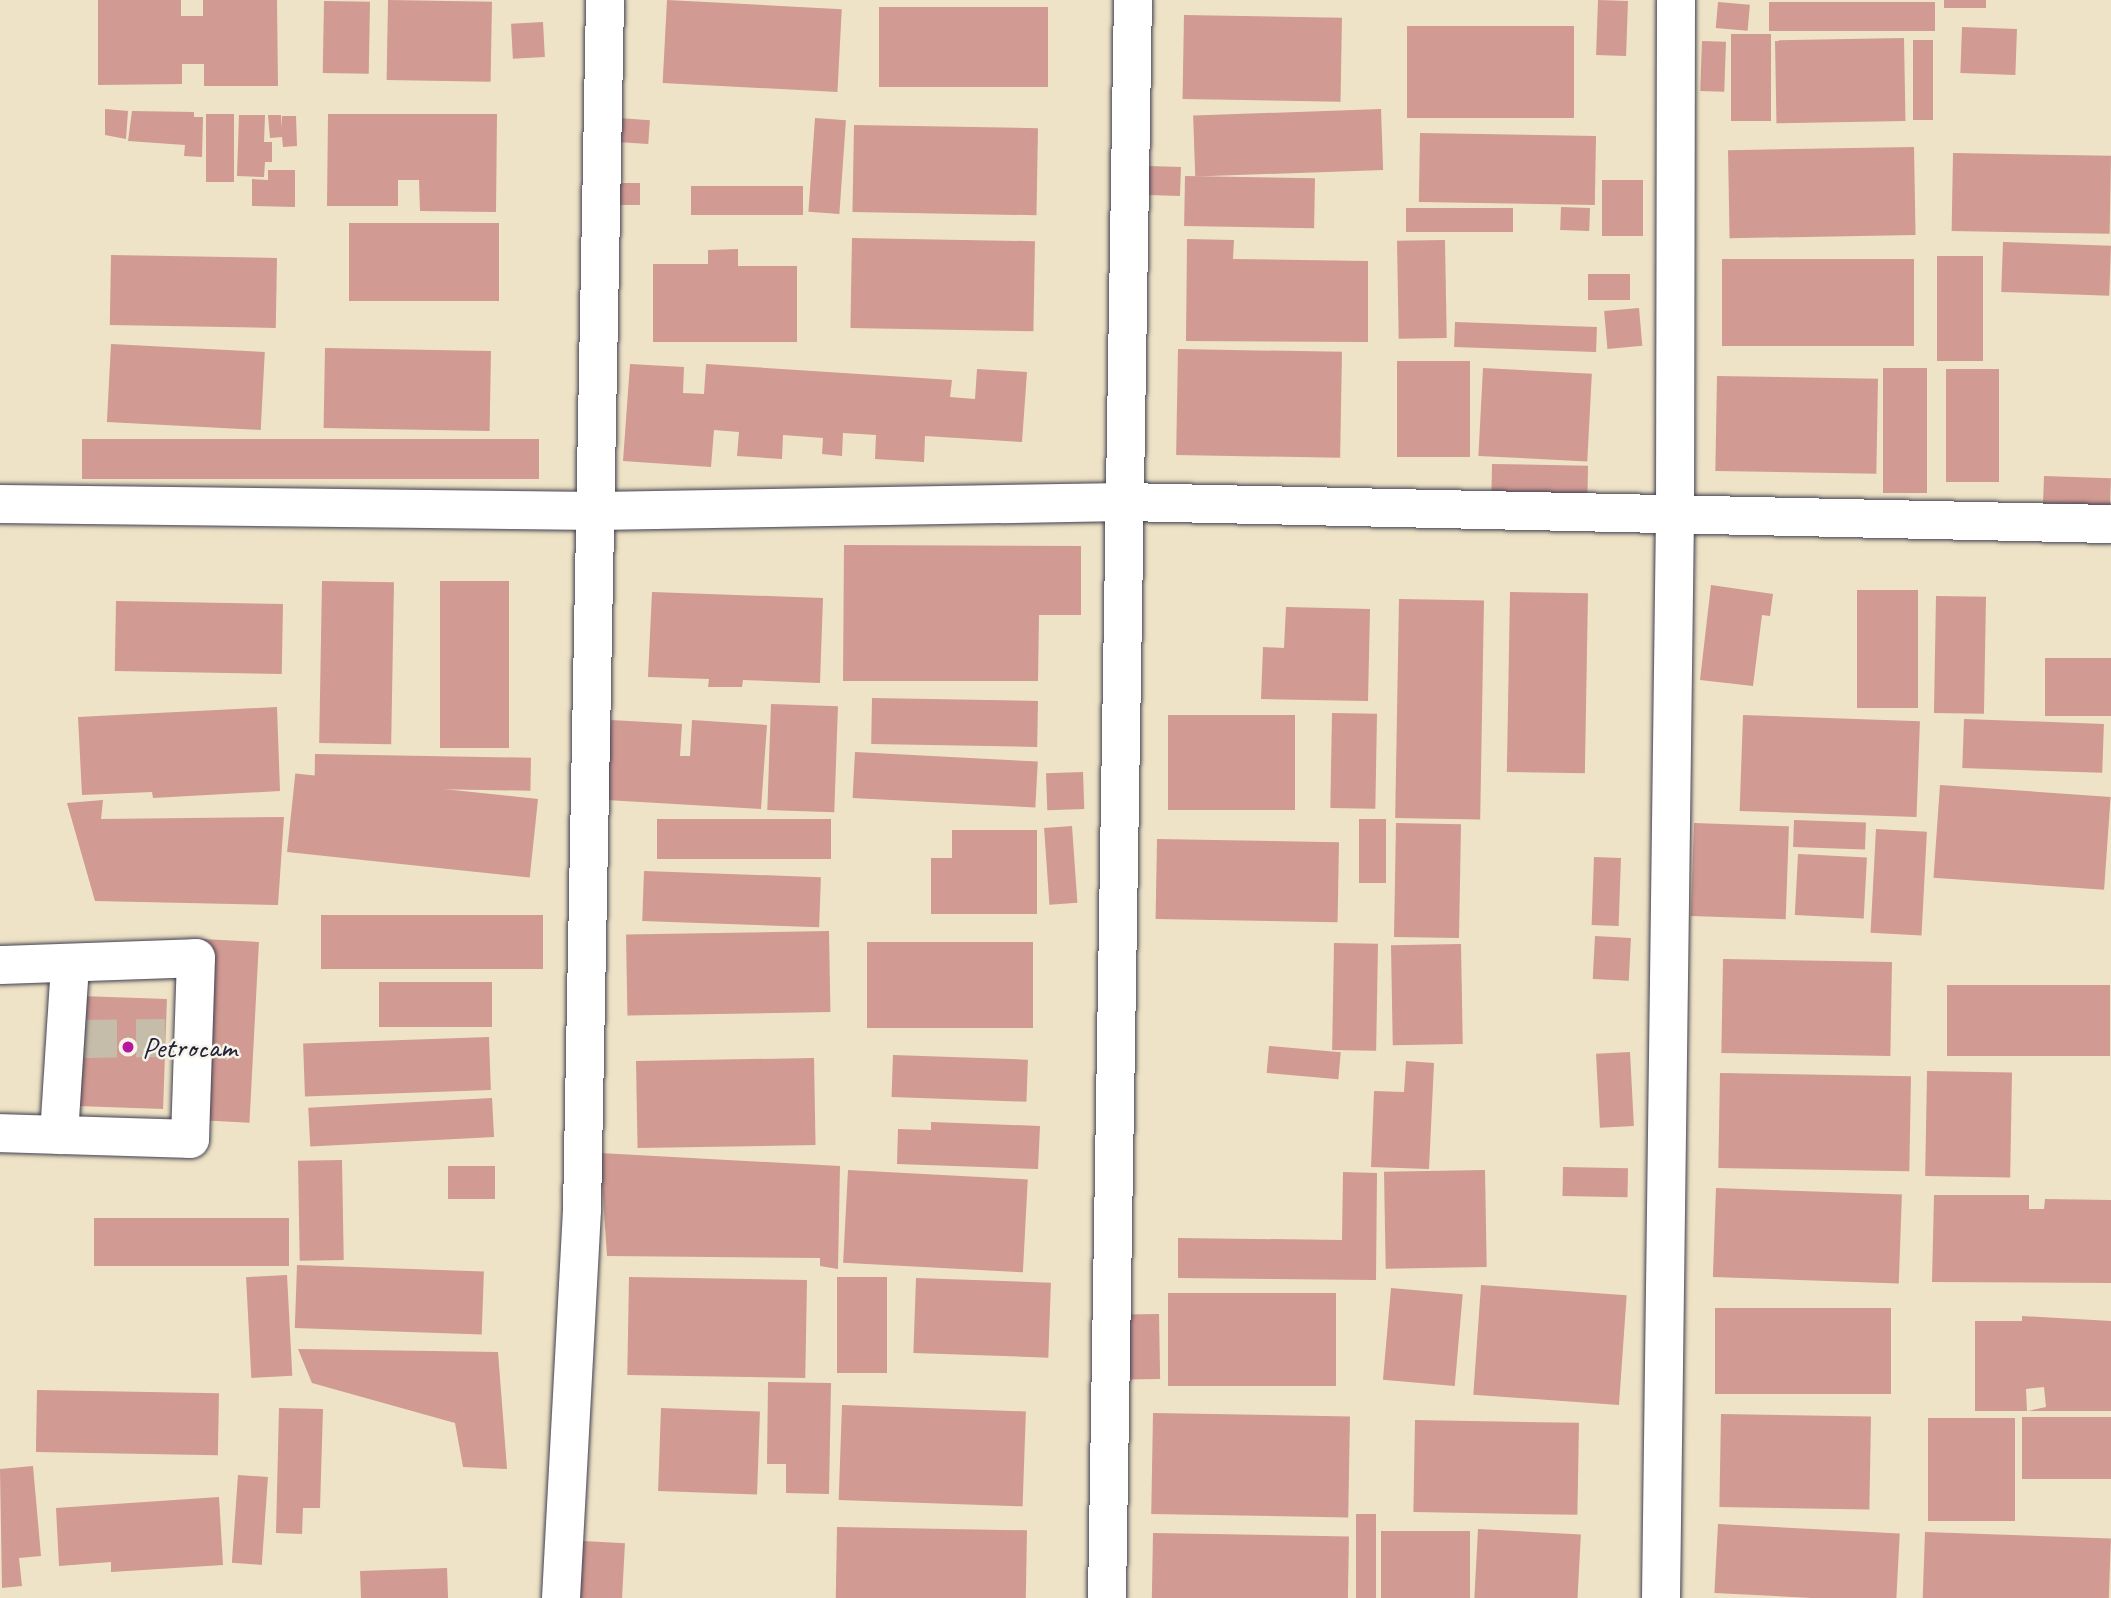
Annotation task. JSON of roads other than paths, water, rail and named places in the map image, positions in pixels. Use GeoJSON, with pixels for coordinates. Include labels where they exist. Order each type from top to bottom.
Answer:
{"type":"FeatureCollection","features":[{"type":"Feature","properties":{"kind":"street"},"geometry":{"type":"LineString","coordinates":[[561,1598],[582,1210],[598,511],[605,0]]}},
{"type":"Feature","properties":{"kind":"street"},"geometry":{"type":"LineString","coordinates":[[1107,1598],[1133,0]]}},
{"type":"Feature","properties":{"kind":"street"},"geometry":{"type":"LineString","coordinates":[[1661,1598],[1675,515],[1676,0]]}},
{"type":"Feature","properties":{"kind":"street"},"geometry":{"type":"LineString","coordinates":[[0,503],[598,511],[1125,502],[2111,524]]}},
{"type":"Feature","properties":{"kind":"street"},"geometry":{"type":"LineString","coordinates":[[0,965],[70,965],[196,958],[178,1038],[190,1139],[0,1133]]}},
{"type":"Feature","properties":{"kind":"street"},"geometry":{"type":"LineString","coordinates":[[59,1135],[71,1041],[70,965]]}},
{"type":"Feature","properties":{"kind":"tunnel"},"geometry":{"type":"LineString","coordinates":[[79,1039],[165,1038]]}},
{"type":"Feature","properties":{"kind":"place","name":"Petrocam"},"geometry":{"type":"Point","coordinates":[128,1047]}}]}
